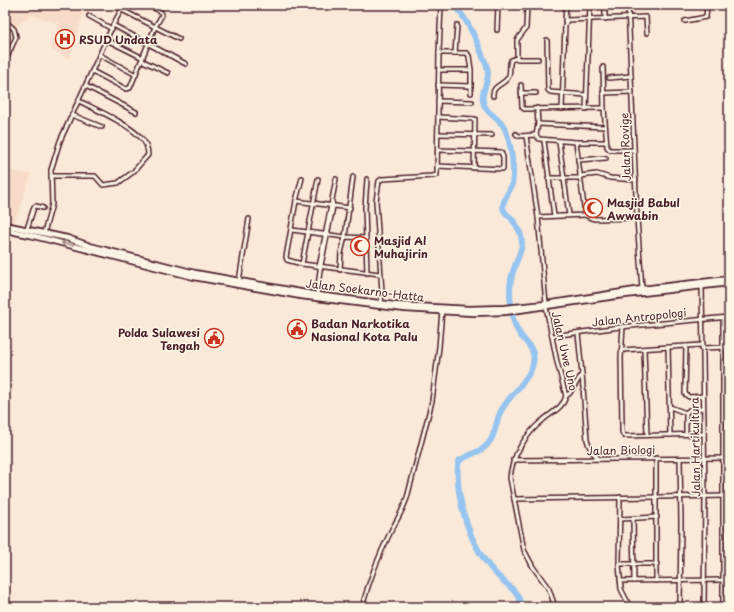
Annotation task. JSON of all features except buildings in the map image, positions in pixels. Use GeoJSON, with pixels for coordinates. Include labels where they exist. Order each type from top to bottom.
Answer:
{"type":"FeatureCollection","features":[{"type":"Feature","properties":{"kind":"main road","name":"Jalan Soekarno-Hatta"},"geometry":{"type":"LineString","coordinates":[[5,225],[67,238],[194,277],[317,295],[386,308],[442,309]]}},
{"type":"Feature","properties":{"kind":"main road","name":"Jalan Soekarno-Hatta"},"geometry":{"type":"LineString","coordinates":[[5,230],[252,285],[337,299],[473,313],[546,306],[729,279]]}},
{"type":"Feature","properties":{"kind":"main road","name":"Jalan Soekarno-Hatta"},"geometry":{"type":"LineString","coordinates":[[546,306],[642,289],[662,289],[729,283]]}},
{"type":"Feature","properties":{"kind":"street"},"geometry":{"type":"LineString","coordinates":[[44,233],[52,204],[53,192],[51,176],[53,164],[60,141],[124,5]]}},
{"type":"Feature","properties":{"kind":"street"},"geometry":{"type":"LineString","coordinates":[[92,71],[122,87],[129,89],[143,60],[155,27],[161,18],[162,13],[149,5]]}},
{"type":"Feature","properties":{"kind":"street"},"geometry":{"type":"LineString","coordinates":[[381,303],[382,292],[376,201],[379,181],[382,178],[436,176],[437,174],[441,5]]}},
{"type":"Feature","properties":{"kind":"street"},"geometry":{"type":"LineString","coordinates":[[497,30],[498,5]]}},
{"type":"Feature","properties":{"kind":"street"},"geometry":{"type":"LineString","coordinates":[[517,59],[518,40],[526,28],[527,5]]}},
{"type":"Feature","properties":{"kind":"street"},"geometry":{"type":"LineString","coordinates":[[562,108],[566,5]]}},
{"type":"Feature","properties":{"kind":"street"},"geometry":{"type":"LineString","coordinates":[[586,108],[590,5]]}},
{"type":"Feature","properties":{"kind":"street"},"geometry":{"type":"LineString","coordinates":[[606,5],[606,19]]}},
{"type":"Feature","properties":{"kind":"street","name":"Jalan Rovige"},"geometry":{"type":"LineString","coordinates":[[628,5],[637,218],[642,289]]}},
{"type":"Feature","properties":{"kind":"street"},"geometry":{"type":"LineString","coordinates":[[684,21],[706,17],[707,5]]}},
{"type":"Feature","properties":{"kind":"street"},"geometry":{"type":"LineString","coordinates":[[122,10],[179,39]]}},
{"type":"Feature","properties":{"kind":"street"},"geometry":{"type":"LineString","coordinates":[[89,16],[149,44],[186,64]]}},
{"type":"Feature","properties":{"kind":"street"},"geometry":{"type":"LineString","coordinates":[[566,21],[646,17],[647,33]]}},
{"type":"Feature","properties":{"kind":"street"},"geometry":{"type":"LineString","coordinates":[[5,20],[14,29],[16,37],[5,62]]}},
{"type":"Feature","properties":{"kind":"street"},"geometry":{"type":"LineString","coordinates":[[455,53],[457,26]]}},
{"type":"Feature","properties":{"kind":"street"},"geometry":{"type":"LineString","coordinates":[[107,40],[168,73]]}},
{"type":"Feature","properties":{"kind":"street"},"geometry":{"type":"LineString","coordinates":[[547,40],[548,90],[550,92],[586,95]]}},
{"type":"Feature","properties":{"kind":"street"},"geometry":{"type":"LineString","coordinates":[[439,53],[468,54],[470,58],[471,70],[471,93]]}},
{"type":"Feature","properties":{"kind":"street"},"geometry":{"type":"LineString","coordinates":[[100,56],[136,75]]}},
{"type":"Feature","properties":{"kind":"street"},"geometry":{"type":"LineString","coordinates":[[493,96],[492,93],[495,87],[506,80],[509,76],[510,62],[513,59],[538,59]]}},
{"type":"Feature","properties":{"kind":"street"},"geometry":{"type":"LineString","coordinates":[[603,67],[606,142],[610,150],[634,150]]}},
{"type":"Feature","properties":{"kind":"street"},"geometry":{"type":"LineString","coordinates":[[439,70],[471,70]]}},
{"type":"Feature","properties":{"kind":"street"},"geometry":{"type":"LineString","coordinates":[[609,78],[631,76]]}},
{"type":"Feature","properties":{"kind":"street"},"geometry":{"type":"LineString","coordinates":[[438,85],[470,86]]}},
{"type":"Feature","properties":{"kind":"street"},"geometry":{"type":"LineString","coordinates":[[521,85],[522,109],[604,108]]}},
{"type":"Feature","properties":{"kind":"street"},"geometry":{"type":"LineString","coordinates":[[86,86],[136,112]]}},
{"type":"Feature","properties":{"kind":"street"},"geometry":{"type":"LineString","coordinates":[[603,93],[632,92]]}},
{"type":"Feature","properties":{"kind":"street"},"geometry":{"type":"LineString","coordinates":[[521,93],[536,93]]}},
{"type":"Feature","properties":{"kind":"street"},"geometry":{"type":"LineString","coordinates":[[51,176],[95,176],[103,185],[118,183],[147,157],[148,149],[142,139],[129,128],[79,101]]}},
{"type":"Feature","properties":{"kind":"street"},"geometry":{"type":"LineString","coordinates":[[438,101],[472,102]]}},
{"type":"Feature","properties":{"kind":"street"},"geometry":{"type":"LineString","coordinates":[[536,135],[538,124],[537,108]]}},
{"type":"Feature","properties":{"kind":"street"},"geometry":{"type":"LineString","coordinates":[[72,115],[102,127]]}},
{"type":"Feature","properties":{"kind":"street"},"geometry":{"type":"LineString","coordinates":[[438,117],[475,119],[473,151],[474,168]]}},
{"type":"Feature","properties":{"kind":"street"},"geometry":{"type":"LineString","coordinates":[[538,124],[605,127]]}},
{"type":"Feature","properties":{"kind":"street"},"geometry":{"type":"LineString","coordinates":[[438,134],[492,135]]}},
{"type":"Feature","properties":{"kind":"street"},"geometry":{"type":"LineString","coordinates":[[516,134],[519,136],[536,135]]}},
{"type":"Feature","properties":{"kind":"street"},"geometry":{"type":"LineString","coordinates":[[536,135],[539,139],[544,141],[606,142]]}},
{"type":"Feature","properties":{"kind":"street","name":"Jalan Uwe Uno"},"geometry":{"type":"LineString","coordinates":[[526,136],[538,217],[546,306],[557,362],[566,396],[560,408],[534,427],[513,460],[510,478],[524,550],[533,567],[550,589],[555,607]]}},
{"type":"Feature","properties":{"kind":"street"},"geometry":{"type":"LineString","coordinates":[[544,141],[554,216]]}},
{"type":"Feature","properties":{"kind":"street"},"geometry":{"type":"LineString","coordinates":[[559,142],[569,215]]}},
{"type":"Feature","properties":{"kind":"street"},"geometry":{"type":"LineString","coordinates":[[576,142],[586,215]]}},
{"type":"Feature","properties":{"kind":"street"},"geometry":{"type":"LineString","coordinates":[[437,166],[503,169],[503,156],[501,152],[438,150]]}},
{"type":"Feature","properties":{"kind":"street"},"geometry":{"type":"LineString","coordinates":[[578,160],[606,158]]}},
{"type":"Feature","properties":{"kind":"street"},"geometry":{"type":"LineString","coordinates":[[548,178],[580,177],[597,174],[610,178],[636,180]]}},
{"type":"Feature","properties":{"kind":"street"},"geometry":{"type":"LineString","coordinates":[[340,270],[341,253],[350,208],[353,177]]}},
{"type":"Feature","properties":{"kind":"street"},"geometry":{"type":"LineString","coordinates":[[302,178],[296,201],[287,260],[320,268],[380,274]]}},
{"type":"Feature","properties":{"kind":"street"},"geometry":{"type":"LineString","coordinates":[[302,264],[318,179]]}},
{"type":"Feature","properties":{"kind":"street"},"geometry":{"type":"LineString","coordinates":[[317,295],[320,268],[336,179]]}},
{"type":"Feature","properties":{"kind":"street"},"geometry":{"type":"LineString","coordinates":[[367,179],[365,208],[367,273]]}},
{"type":"Feature","properties":{"kind":"street"},"geometry":{"type":"LineString","coordinates":[[296,201],[350,208]]}},
{"type":"Feature","properties":{"kind":"street"},"geometry":{"type":"LineString","coordinates":[[27,229],[34,207],[36,206],[42,208]]}},
{"type":"Feature","properties":{"kind":"street"},"geometry":{"type":"LineString","coordinates":[[538,217],[586,215],[591,218],[637,218]]}},
{"type":"Feature","properties":{"kind":"street"},"geometry":{"type":"LineString","coordinates":[[239,281],[249,219]]}},
{"type":"Feature","properties":{"kind":"street"},"geometry":{"type":"LineString","coordinates":[[292,230],[345,238],[366,238]]}},
{"type":"Feature","properties":{"kind":"street","name":"Jalan Hartikultura"},"geometry":{"type":"LineString","coordinates":[[702,286],[705,496],[704,607]]}},
{"type":"Feature","properties":{"kind":"street"},"geometry":{"type":"LineString","coordinates":[[362,607],[367,589],[384,546],[405,506],[432,401],[442,309]]}},
{"type":"Feature","properties":{"kind":"street","name":"Jalan Antropologi"},"geometry":{"type":"LineString","coordinates":[[552,336],[623,326],[729,317]]}},
{"type":"Feature","properties":{"kind":"street"},"geometry":{"type":"LineString","coordinates":[[723,318],[723,607]]}},
{"type":"Feature","properties":{"kind":"street"},"geometry":{"type":"LineString","coordinates":[[623,326],[622,432],[626,436],[704,434]]}},
{"type":"Feature","properties":{"kind":"street"},"geometry":{"type":"LineString","coordinates":[[578,333],[587,440],[591,451],[599,459]]}},
{"type":"Feature","properties":{"kind":"street"},"geometry":{"type":"LineString","coordinates":[[622,350],[686,346],[729,348]]}},
{"type":"Feature","properties":{"kind":"street"},"geometry":{"type":"LineString","coordinates":[[686,346],[685,394],[689,397],[703,396]]}},
{"type":"Feature","properties":{"kind":"street"},"geometry":{"type":"LineString","coordinates":[[668,347],[670,435]]}},
{"type":"Feature","properties":{"kind":"street"},"geometry":{"type":"LineString","coordinates":[[644,348],[647,435]]}},
{"type":"Feature","properties":{"kind":"street"},"geometry":{"type":"LineString","coordinates":[[566,396],[570,393],[582,374]]}},
{"type":"Feature","properties":{"kind":"street"},"geometry":{"type":"LineString","coordinates":[[670,407],[686,413]]}},
{"type":"Feature","properties":{"kind":"street"},"geometry":{"type":"LineString","coordinates":[[686,413],[689,410],[703,408]]}},
{"type":"Feature","properties":{"kind":"street"},"geometry":{"type":"LineString","coordinates":[[686,413],[686,434]]}},
{"type":"Feature","properties":{"kind":"street","name":"Jalan Biologi"},"geometry":{"type":"LineString","coordinates":[[513,460],[680,459],[704,457],[729,458]]}},
{"type":"Feature","properties":{"kind":"street"},"geometry":{"type":"LineString","coordinates":[[656,458],[656,581]]}},
{"type":"Feature","properties":{"kind":"street"},"geometry":{"type":"LineString","coordinates":[[680,459],[680,607]]}},
{"type":"Feature","properties":{"kind":"street"},"geometry":{"type":"LineString","coordinates":[[514,499],[729,496]]}},
{"type":"Feature","properties":{"kind":"street"},"geometry":{"type":"LineString","coordinates":[[620,498],[620,581],[621,589],[629,607]]}},
{"type":"Feature","properties":{"kind":"street"},"geometry":{"type":"LineString","coordinates":[[620,519],[657,517]]}},
{"type":"Feature","properties":{"kind":"street"},"geometry":{"type":"LineString","coordinates":[[633,519],[634,582]]}},
{"type":"Feature","properties":{"kind":"street"},"geometry":{"type":"LineString","coordinates":[[619,564],[656,564]]}},
{"type":"Feature","properties":{"kind":"street"},"geometry":{"type":"LineString","coordinates":[[620,581],[729,580]]}},
{"type":"Feature","properties":{"kind":"shaded area","name":"RSUD Undata"},"geometry":{"type":"Polygon","coordinates":[[[5,5],[86,5],[69,59],[51,49],[59,23],[30,15],[15,28],[5,19],[5,5]]]}},
{"type":"Feature","properties":{"kind":"shaded area"},"geometry":{"type":"Polygon","coordinates":[[[5,170],[31,174],[15,222],[5,220],[5,170]]]}},
{"type":"Feature","properties":{"kind":"waterway"},"geometry":{"type":"LineString","coordinates":[[454,5],[471,30],[487,66],[488,77],[483,98],[484,106],[504,127],[510,144],[513,174],[511,187],[504,201],[503,209],[517,227],[522,243],[511,280],[510,299],[515,326],[531,348],[534,356],[532,367],[526,379],[504,405],[489,443],[482,449],[459,461],[457,472],[459,492],[467,525],[476,546],[488,565],[515,592],[520,601],[521,607]]}},
{"type":"Feature","properties":{"kind":"place","name":"RSUD Undata"},"geometry":{"type":"Point","coordinates":[65,39]}},
{"type":"Feature","properties":{"kind":"place","name":"Masjid Babul Awwabin"},"geometry":{"type":"Point","coordinates":[593,208]}},
{"type":"Feature","properties":{"kind":"place","name":"Masjid Al Muhajirin"},"geometry":{"type":"Point","coordinates":[360,246]}},
{"type":"Feature","properties":{"kind":"place","name":"Badan Narkotika Nasional Kota Palu"},"geometry":{"type":"Point","coordinates":[297,329]}},
{"type":"Feature","properties":{"kind":"place","name":"Polda Sulawesi Tengah"},"geometry":{"type":"Point","coordinates":[214,338]}}]}
